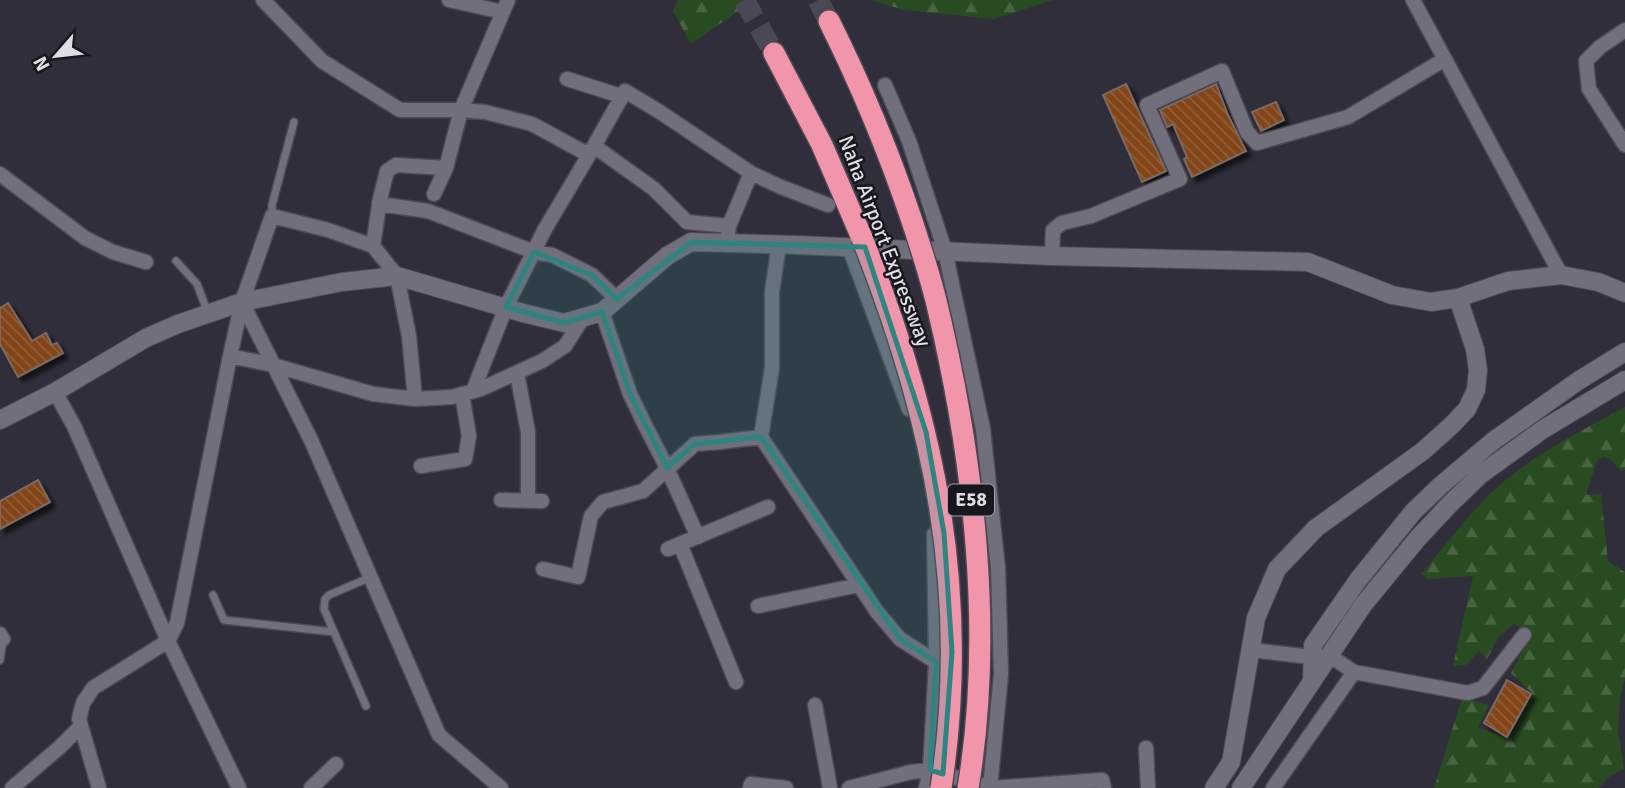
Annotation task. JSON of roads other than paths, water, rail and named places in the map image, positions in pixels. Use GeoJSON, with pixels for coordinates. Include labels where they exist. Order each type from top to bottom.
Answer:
{"type":"FeatureCollection","features":[{"type":"Feature","properties":{"kind":"highway","name":"Naha Airport Expressway"},"geometry":{"type":"LineString","coordinates":[[829,21],[891,157],[937,307],[954,383],[971,497],[980,649],[977,711],[968,788]]}},
{"type":"Feature","properties":{"kind":"highway","name":"Naha Airport Expressway"},"geometry":{"type":"LineString","coordinates":[[774,53],[822,145],[855,242],[883,292],[926,432],[950,582],[951,689],[948,730],[935,779]]}},
{"type":"Feature","properties":{"kind":"street"},"geometry":{"type":"LineString","coordinates":[[263,0],[322,61],[400,110],[485,112],[532,124],[591,150],[654,189],[687,222],[728,235],[779,244],[855,242],[945,251],[1052,256],[1308,262],[1392,295],[1431,302],[1458,298],[1508,281],[1561,275],[1598,282],[1625,293]]}},
{"type":"Feature","properties":{"kind":"street"},"geometry":{"type":"LineString","coordinates":[[434,194],[446,168],[461,110],[505,6],[449,0]]}},
{"type":"Feature","properties":{"kind":"street"},"geometry":{"type":"LineString","coordinates":[[1413,0],[1561,275]]}},
{"type":"Feature","properties":{"kind":"street"},"geometry":{"type":"LineString","coordinates":[[1625,30],[1600,47],[1586,61],[1589,89],[1625,145]]}},
{"type":"Feature","properties":{"kind":"street"},"geometry":{"type":"LineString","coordinates":[[1052,256],[1053,230],[1062,223],[1091,216],[1180,179],[1147,105],[1222,71],[1247,132],[1257,143],[1348,117],[1445,59]]}},
{"type":"Feature","properties":{"kind":"street"},"geometry":{"type":"LineString","coordinates":[[567,79],[621,96]]}},
{"type":"Feature","properties":{"kind":"street"},"geometry":{"type":"LineString","coordinates":[[885,85],[909,141],[945,251],[983,429],[998,568],[1001,674],[990,788]]}},
{"type":"Feature","properties":{"kind":"street"},"geometry":{"type":"LineString","coordinates":[[421,466],[466,459],[469,436],[467,393],[534,252],[625,91],[751,173],[828,205]]}},
{"type":"Feature","properties":{"kind":"street"},"geometry":{"type":"LineString","coordinates":[[373,246],[387,171],[396,165],[446,168]]}},
{"type":"Feature","properties":{"kind":"street"},"geometry":{"type":"LineString","coordinates":[[728,235],[751,173]]}},
{"type":"Feature","properties":{"kind":"street"},"geometry":{"type":"LineString","coordinates":[[0,174],[85,238],[113,252],[146,262]]}},
{"type":"Feature","properties":{"kind":"street"},"geometry":{"type":"LineString","coordinates":[[379,204],[428,211],[534,252],[552,255],[592,275],[617,299]]}},
{"type":"Feature","properties":{"kind":"street"},"geometry":{"type":"LineString","coordinates":[[99,788],[79,719],[83,703],[93,688],[168,641],[177,623],[242,302],[272,216],[328,230],[373,246],[397,276],[409,336],[415,399]]}},
{"type":"Feature","properties":{"kind":"street"},"geometry":{"type":"LineString","coordinates":[[0,420],[55,392],[146,338],[242,302],[342,282],[397,276],[564,323],[602,312],[667,256],[691,242],[728,235]]}},
{"type":"Feature","properties":{"kind":"street"},"geometry":{"type":"LineString","coordinates":[[855,242],[928,466],[934,512],[935,779],[926,788]]}},
{"type":"Feature","properties":{"kind":"street"},"geometry":{"type":"LineString","coordinates":[[779,244],[772,292],[772,368],[761,437],[877,612],[900,639],[936,662]]}},
{"type":"Feature","properties":{"kind":"street"},"geometry":{"type":"LineString","coordinates":[[1214,788],[1231,761],[1256,618],[1278,569],[1316,528],[1423,451],[1452,425],[1466,409],[1476,390],[1478,370],[1475,349],[1458,298]]}},
{"type":"Feature","properties":{"kind":"street"},"geometry":{"type":"LineString","coordinates":[[242,302],[311,440],[439,735],[501,788]]}},
{"type":"Feature","properties":{"kind":"street"},"geometry":{"type":"LineString","coordinates":[[602,312],[630,394],[698,537]]}},
{"type":"Feature","properties":{"kind":"street"},"geometry":{"type":"LineString","coordinates":[[230,356],[273,365],[373,394],[415,399],[452,397],[542,361],[565,346],[583,318]]}},
{"type":"Feature","properties":{"kind":"street"},"geometry":{"type":"LineString","coordinates":[[1312,682],[1313,645],[1358,580],[1413,512],[1493,440],[1625,352]]}},
{"type":"Feature","properties":{"kind":"street"},"geometry":{"type":"LineString","coordinates":[[501,500],[535,501],[517,373]]}},
{"type":"Feature","properties":{"kind":"street"},"geometry":{"type":"LineString","coordinates":[[1241,788],[1363,605],[1418,538],[1472,483],[1542,430],[1625,380]]}},
{"type":"Feature","properties":{"kind":"street"},"geometry":{"type":"LineString","coordinates":[[55,392],[74,426],[168,641],[239,788]]}},
{"type":"Feature","properties":{"kind":"street"},"geometry":{"type":"LineString","coordinates":[[543,569],[578,577],[591,516],[603,502],[643,491],[695,444],[761,437]]}},
{"type":"Feature","properties":{"kind":"street"},"geometry":{"type":"LineString","coordinates":[[736,682],[674,547],[768,507]]}},
{"type":"Feature","properties":{"kind":"street"},"geometry":{"type":"LineString","coordinates":[[758,606],[859,585]]}},
{"type":"Feature","properties":{"kind":"street"},"geometry":{"type":"LineString","coordinates":[[1330,656],[1354,672],[1468,693],[1483,688],[1524,635]]}},
{"type":"Feature","properties":{"kind":"street"},"geometry":{"type":"LineString","coordinates":[[1251,650],[1312,657]]}},
{"type":"Feature","properties":{"kind":"street"},"geometry":{"type":"LineString","coordinates":[[1273,788],[1354,672]]}},
{"type":"Feature","properties":{"kind":"street"},"geometry":{"type":"LineString","coordinates":[[816,705],[831,788]]}},
{"type":"Feature","properties":{"kind":"street"},"geometry":{"type":"LineString","coordinates":[[12,788],[81,726]]}},
{"type":"Feature","properties":{"kind":"street"},"geometry":{"type":"LineString","coordinates":[[1146,748],[1148,788]]}},
{"type":"Feature","properties":{"kind":"street"},"geometry":{"type":"LineString","coordinates":[[311,788],[336,764]]}},
{"type":"Feature","properties":{"kind":"street"},"geometry":{"type":"LineString","coordinates":[[849,788],[911,772],[990,788],[1102,780],[1104,788]]}},
{"type":"Feature","properties":{"kind":"street"},"geometry":{"type":"LineString","coordinates":[[750,788],[751,784],[786,788]]}},
{"type":"Feature","properties":{"kind":"lane"},"geometry":{"type":"LineString","coordinates":[[272,216],[271,205],[294,122]]}},
{"type":"Feature","properties":{"kind":"lane"},"geometry":{"type":"LineString","coordinates":[[176,261],[197,284],[208,313]]}},
{"type":"Feature","properties":{"kind":"lane"},"geometry":{"type":"LineString","coordinates":[[366,706],[324,609],[325,599],[329,595],[371,577]]}},
{"type":"Feature","properties":{"kind":"lane"},"geometry":{"type":"LineString","coordinates":[[213,595],[224,620],[334,632]]}},
{"type":"Feature","properties":{"kind":"lane"},"geometry":{"type":"LineString","coordinates":[[0,660],[2,637]]}},
{"type":"Feature","properties":{"kind":"tunnel"},"geometry":{"type":"LineString","coordinates":[[744,0],[774,53]]}},
{"type":"Feature","properties":{"kind":"tunnel"},"geometry":{"type":"LineString","coordinates":[[818,0],[829,21]]}}]}
